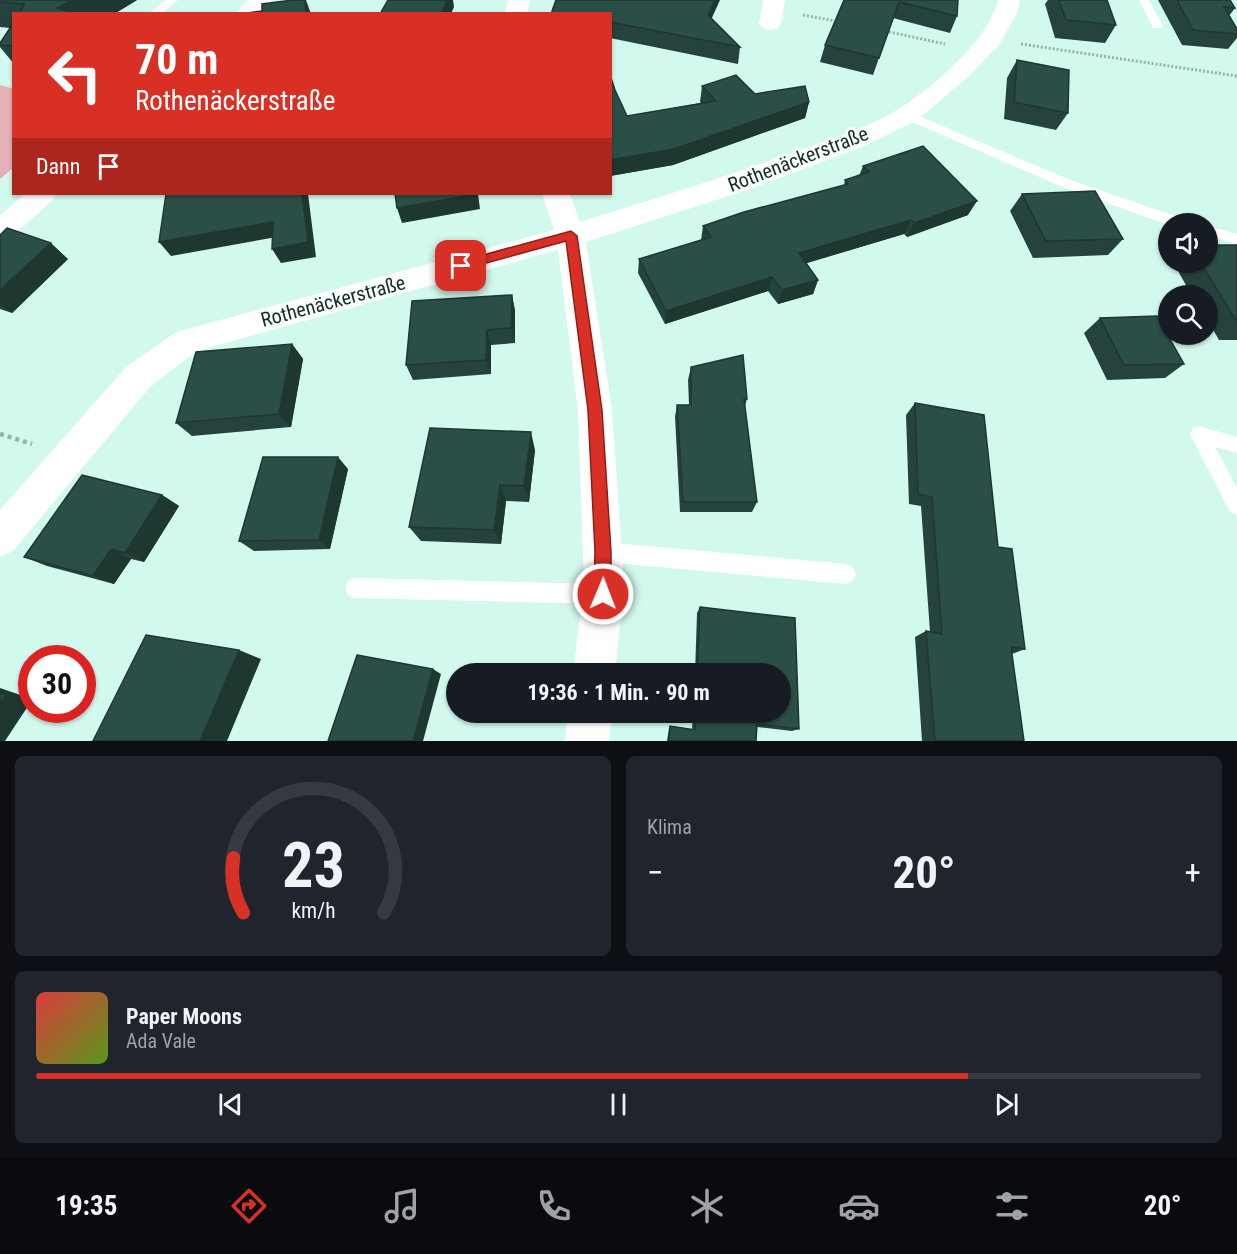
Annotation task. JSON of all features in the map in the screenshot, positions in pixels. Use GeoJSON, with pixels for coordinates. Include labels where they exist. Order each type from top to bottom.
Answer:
{"type":"FeatureCollection","features":[{"type":"Feature","properties":{"kind":"street"},"geometry":{"type":"LineString","coordinates":[[248,12],[261,0]]}},
{"type":"Feature","properties":{"kind":"street","name":"Rothenäckerstraße"},"geometry":{"type":"LineString","coordinates":[[0,538],[138,377],[187,341],[571,236],[740,182],[855,140],[908,115],[961,71],[991,40],[1006,13],[1009,0]]}},
{"type":"Feature","properties":{"kind":"street"},"geometry":{"type":"LineString","coordinates":[[0,231],[41,195]]}},
{"type":"Feature","properties":{"kind":"street"},"geometry":{"type":"LineString","coordinates":[[556,195],[571,236],[595,410],[603,552],[603,594],[595,663]]}},
{"type":"Feature","properties":{"kind":"street"},"geometry":{"type":"LineString","coordinates":[[587,741],[589,723]]}},
{"type":"Feature","properties":{"kind":"lane"},"geometry":{"type":"LineString","coordinates":[[156,12],[173,0]]}},
{"type":"Feature","properties":{"kind":"lane"},"geometry":{"type":"LineString","coordinates":[[1144,0],[1156,26]]}},
{"type":"Feature","properties":{"kind":"lane"},"geometry":{"type":"LineString","coordinates":[[908,115],[1063,182],[1158,216]]}},
{"type":"Feature","properties":{"kind":"lane"},"geometry":{"type":"LineString","coordinates":[[1218,234],[1237,239]]}},
{"type":"Feature","properties":{"kind":"lane"},"geometry":{"type":"LineString","coordinates":[[1237,445],[1199,434],[1237,506]]}},
{"type":"Feature","properties":{"kind":"lane"},"geometry":{"type":"LineString","coordinates":[[603,552],[846,574]]}},
{"type":"Feature","properties":{"kind":"lane"},"geometry":{"type":"LineString","coordinates":[[355,588],[603,594]]}},
{"type":"Feature","properties":{"kind":"path"},"geometry":{"type":"LineString","coordinates":[[771,11],[848,24]]}},
{"type":"Feature","properties":{"kind":"path"},"geometry":{"type":"LineString","coordinates":[[879,30],[947,45]]}},
{"type":"Feature","properties":{"kind":"path"},"geometry":{"type":"LineString","coordinates":[[991,40],[1237,76]]}},
{"type":"Feature","properties":{"kind":"shaded area"},"geometry":{"type":"Polygon","coordinates":[[[0,85],[12,88],[12,169],[0,179],[0,85]]]}},
{"type":"Feature","properties":{"kind":"building"},"geometry":{"type":"Polygon","coordinates":[[[0,0],[72,0],[57,8],[71,12],[20,12],[25,4],[0,2],[0,0]]]}},
{"type":"Feature","properties":{"kind":"building"},"geometry":{"type":"Polygon","coordinates":[[[305,0],[306,12],[254,12],[262,11],[262,4],[305,0]]]}},
{"type":"Feature","properties":{"kind":"building"},"geometry":{"type":"Polygon","coordinates":[[[388,0],[447,0],[442,12],[381,12],[388,0]]]}},
{"type":"Feature","properties":{"kind":"building"},"geometry":{"type":"Polygon","coordinates":[[[556,0],[715,0],[708,15],[740,47],[612,22],[612,12],[552,12],[556,0]]]}},
{"type":"Feature","properties":{"kind":"building"},"geometry":{"type":"Polygon","coordinates":[[[844,0],[958,0],[957,16],[899,2],[879,58],[825,45],[844,0]]]}},
{"type":"Feature","properties":{"kind":"building"},"geometry":{"type":"Polygon","coordinates":[[[1059,0],[1107,0],[1116,25],[1066,20],[1059,0]]]}},
{"type":"Feature","properties":{"kind":"building"},"geometry":{"type":"Polygon","coordinates":[[[1177,0],[1230,0],[1235,8],[1224,7],[1237,29],[1237,34],[1193,30],[1177,0]]]}},
{"type":"Feature","properties":{"kind":"building"},"geometry":{"type":"Polygon","coordinates":[[[12,25],[12,46],[0,45],[12,25]]]}},
{"type":"Feature","properties":{"kind":"building"},"geometry":{"type":"Polygon","coordinates":[[[1017,60],[1069,70],[1068,113],[1014,102],[1017,60]]]}},
{"type":"Feature","properties":{"kind":"building"},"geometry":{"type":"Polygon","coordinates":[[[736,75],[755,94],[805,86],[809,102],[674,149],[612,160],[612,81],[627,116],[716,101],[702,86],[736,75]]]}},
{"type":"Feature","properties":{"kind":"building"},"geometry":{"type":"Polygon","coordinates":[[[923,146],[977,201],[914,223],[911,220],[799,253],[818,280],[782,290],[772,277],[666,311],[639,259],[711,237],[703,226],[744,212],[848,184],[845,180],[869,172],[863,166],[923,146]]]}},
{"type":"Feature","properties":{"kind":"building"},"geometry":{"type":"Polygon","coordinates":[[[1095,191],[1123,239],[1046,241],[1022,194],[1095,191]]]}},
{"type":"Feature","properties":{"kind":"building"},"geometry":{"type":"Polygon","coordinates":[[[166,195],[302,195],[308,242],[272,249],[273,222],[159,242],[166,195]]]}},
{"type":"Feature","properties":{"kind":"building"},"geometry":{"type":"Polygon","coordinates":[[[395,195],[471,195],[397,208],[395,195]]]}},
{"type":"Feature","properties":{"kind":"building"},"geometry":{"type":"Polygon","coordinates":[[[7,228],[51,243],[0,290],[0,235],[7,228]]]}},
{"type":"Feature","properties":{"kind":"building"},"geometry":{"type":"Polygon","coordinates":[[[1218,245],[1237,245],[1237,322],[1218,291],[1218,285],[1214,285],[1207,273],[1218,273],[1218,245]]]}},
{"type":"Feature","properties":{"kind":"building"},"geometry":{"type":"Polygon","coordinates":[[[512,295],[511,328],[487,330],[486,360],[406,365],[412,301],[512,295]]]}},
{"type":"Feature","properties":{"kind":"building"},"geometry":{"type":"Polygon","coordinates":[[[1157,316],[1158,345],[1173,345],[1184,364],[1124,365],[1100,318],[1157,316]]]}},
{"type":"Feature","properties":{"kind":"building"},"geometry":{"type":"Polygon","coordinates":[[[292,344],[279,414],[176,423],[196,352],[292,344]]]}},
{"type":"Feature","properties":{"kind":"building"},"geometry":{"type":"Polygon","coordinates":[[[743,355],[747,399],[744,399],[757,502],[683,502],[677,405],[691,405],[691,367],[743,355]]]}},
{"type":"Feature","properties":{"kind":"building"},"geometry":{"type":"Polygon","coordinates":[[[915,403],[984,415],[998,547],[1012,549],[1025,649],[1011,647],[1024,741],[935,741],[926,631],[942,634],[932,497],[918,494],[915,403]]]}},
{"type":"Feature","properties":{"kind":"building"},"geometry":{"type":"Polygon","coordinates":[[[430,428],[531,432],[524,486],[500,485],[494,530],[409,527],[430,428]]]}},
{"type":"Feature","properties":{"kind":"building"},"geometry":{"type":"Polygon","coordinates":[[[263,457],[338,457],[319,540],[239,541],[263,457]]]}},
{"type":"Feature","properties":{"kind":"building"},"geometry":{"type":"Polygon","coordinates":[[[82,475],[162,495],[125,553],[111,549],[93,576],[24,557],[82,475]]]}},
{"type":"Feature","properties":{"kind":"building"},"geometry":{"type":"Polygon","coordinates":[[[700,607],[795,618],[799,729],[757,724],[756,741],[669,741],[670,726],[695,730],[695,723],[791,723],[791,663],[697,663],[700,607]]]}},
{"type":"Feature","properties":{"kind":"building"},"geometry":{"type":"Polygon","coordinates":[[[146,635],[239,650],[200,741],[93,741],[146,635]]]}},
{"type":"Feature","properties":{"kind":"building"},"geometry":{"type":"Polygon","coordinates":[[[357,655],[433,669],[413,741],[328,741],[357,655]]]}},
{"type":"Feature","properties":{"kind":"building"},"geometry":{"type":"Polygon","coordinates":[[[0,693],[6,695],[0,703],[0,693]]]}},
{"type":"Feature","properties":{"kind":"route"},"geometry":{"type":"LineString","coordinates":[[461,266],[571,236],[595,410],[603,552],[603,594]]}}]}
